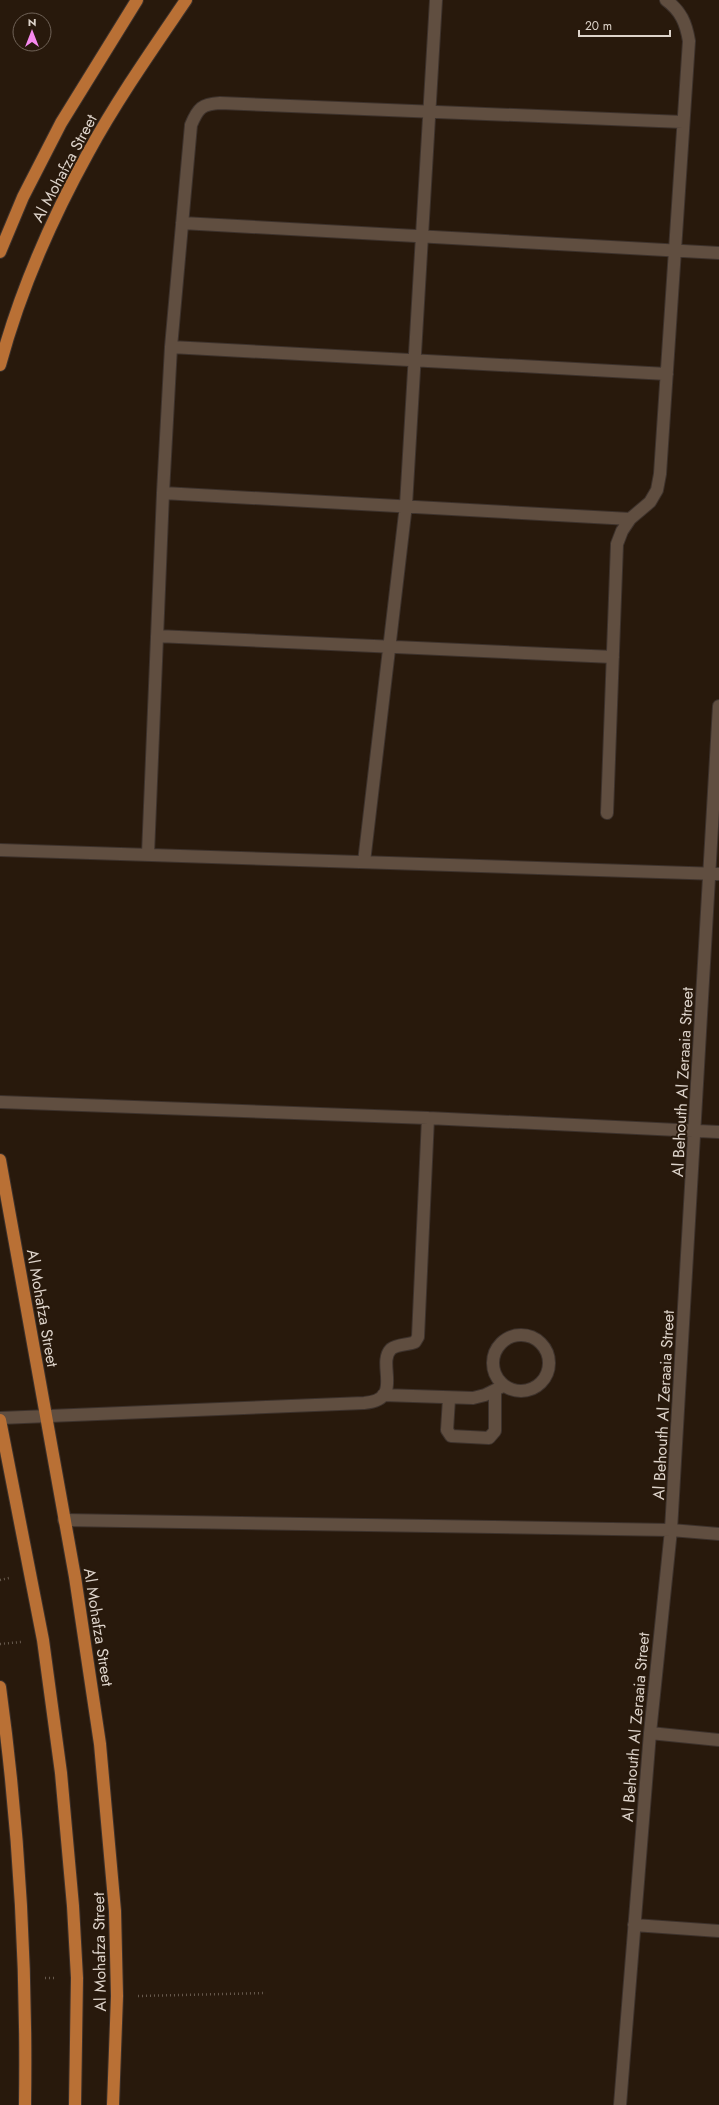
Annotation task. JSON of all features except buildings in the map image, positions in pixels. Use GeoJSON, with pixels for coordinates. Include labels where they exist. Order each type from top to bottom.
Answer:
{"type":"FeatureCollection","features":[{"type":"Feature","properties":{"kind":"main road","name":"Al Mohafza Street"},"geometry":{"type":"LineString","coordinates":[[0,252],[23,197],[61,123],[137,0]]}},
{"type":"Feature","properties":{"kind":"main road","name":"Al Mohafza Street"},"geometry":{"type":"LineString","coordinates":[[0,365],[28,279],[56,214],[88,152],[124,92],[186,0]]}},
{"type":"Feature","properties":{"kind":"main road","name":"Al Mohafza Street"},"geometry":{"type":"LineString","coordinates":[[0,1160],[89,1660],[100,1744],[115,1911],[117,1996],[113,2105]]}},
{"type":"Feature","properties":{"kind":"main road","name":"Al Mohafza Street"},"geometry":{"type":"LineString","coordinates":[[0,1419],[43,1640],[61,1781],[73,1906],[77,1978],[75,2105]]}},
{"type":"Feature","properties":{"kind":"main road"},"geometry":{"type":"LineString","coordinates":[[0,1687],[10,1774],[21,1906],[25,1978],[25,2105]]}},
{"type":"Feature","properties":{"kind":"street"},"geometry":{"type":"LineString","coordinates":[[364,862],[406,505],[436,0]]}},
{"type":"Feature","properties":{"kind":"street"},"geometry":{"type":"LineString","coordinates":[[607,813],[617,544],[622,531],[630,519],[650,502],[658,490],[660,474],[689,41],[686,23],[676,7],[666,0]]}},
{"type":"Feature","properties":{"kind":"street"},"geometry":{"type":"LineString","coordinates":[[148,854],[163,493],[172,347],[191,125],[196,112],[207,104],[683,122]]}},
{"type":"Feature","properties":{"kind":"street"},"geometry":{"type":"LineString","coordinates":[[182,223],[719,253]]}},
{"type":"Feature","properties":{"kind":"street"},"geometry":{"type":"LineString","coordinates":[[172,347],[667,374]]}},
{"type":"Feature","properties":{"kind":"street"},"geometry":{"type":"LineString","coordinates":[[163,493],[406,505],[630,519]]}},
{"type":"Feature","properties":{"kind":"street"},"geometry":{"type":"LineString","coordinates":[[157,636],[613,657]]}},
{"type":"Feature","properties":{"kind":"street","name":"Al Behouth Al Zeraaia Street"},"geometry":{"type":"LineString","coordinates":[[620,2105],[650,1733],[671,1530],[714,873],[719,706]]}},
{"type":"Feature","properties":{"kind":"street"},"geometry":{"type":"LineString","coordinates":[[0,850],[714,873]]}},
{"type":"Feature","properties":{"kind":"street"},"geometry":{"type":"LineString","coordinates":[[0,1102],[428,1118],[719,1132]]}},
{"type":"Feature","properties":{"kind":"street"},"geometry":{"type":"LineString","coordinates":[[0,1419],[364,1403],[378,1400],[383,1395],[388,1382],[387,1357],[390,1350],[396,1346],[415,1342],[418,1337],[428,1118]]}},
{"type":"Feature","properties":{"kind":"street"},"geometry":{"type":"LineString","coordinates":[[383,1395],[472,1398],[500,1388],[523,1391],[533,1388],[541,1382],[547,1373],[549,1363],[547,1353],[541,1344],[533,1338],[523,1335],[513,1336],[500,1344],[493,1358],[493,1368],[500,1388],[495,1431],[488,1438],[451,1436],[447,1430],[449,1398]]}},
{"type":"Feature","properties":{"kind":"street"},"geometry":{"type":"LineString","coordinates":[[64,1520],[671,1530],[719,1534]]}},
{"type":"Feature","properties":{"kind":"street"},"geometry":{"type":"LineString","coordinates":[[650,1733],[719,1740]]}},
{"type":"Feature","properties":{"kind":"street"},"geometry":{"type":"LineString","coordinates":[[634,1924],[719,1931]]}},
{"type":"Feature","properties":{"kind":"path"},"geometry":{"type":"LineString","coordinates":[[25,1978],[77,1978]]}},
{"type":"Feature","properties":{"kind":"path"},"geometry":{"type":"LineString","coordinates":[[117,1996],[266,1993]]}}]}
